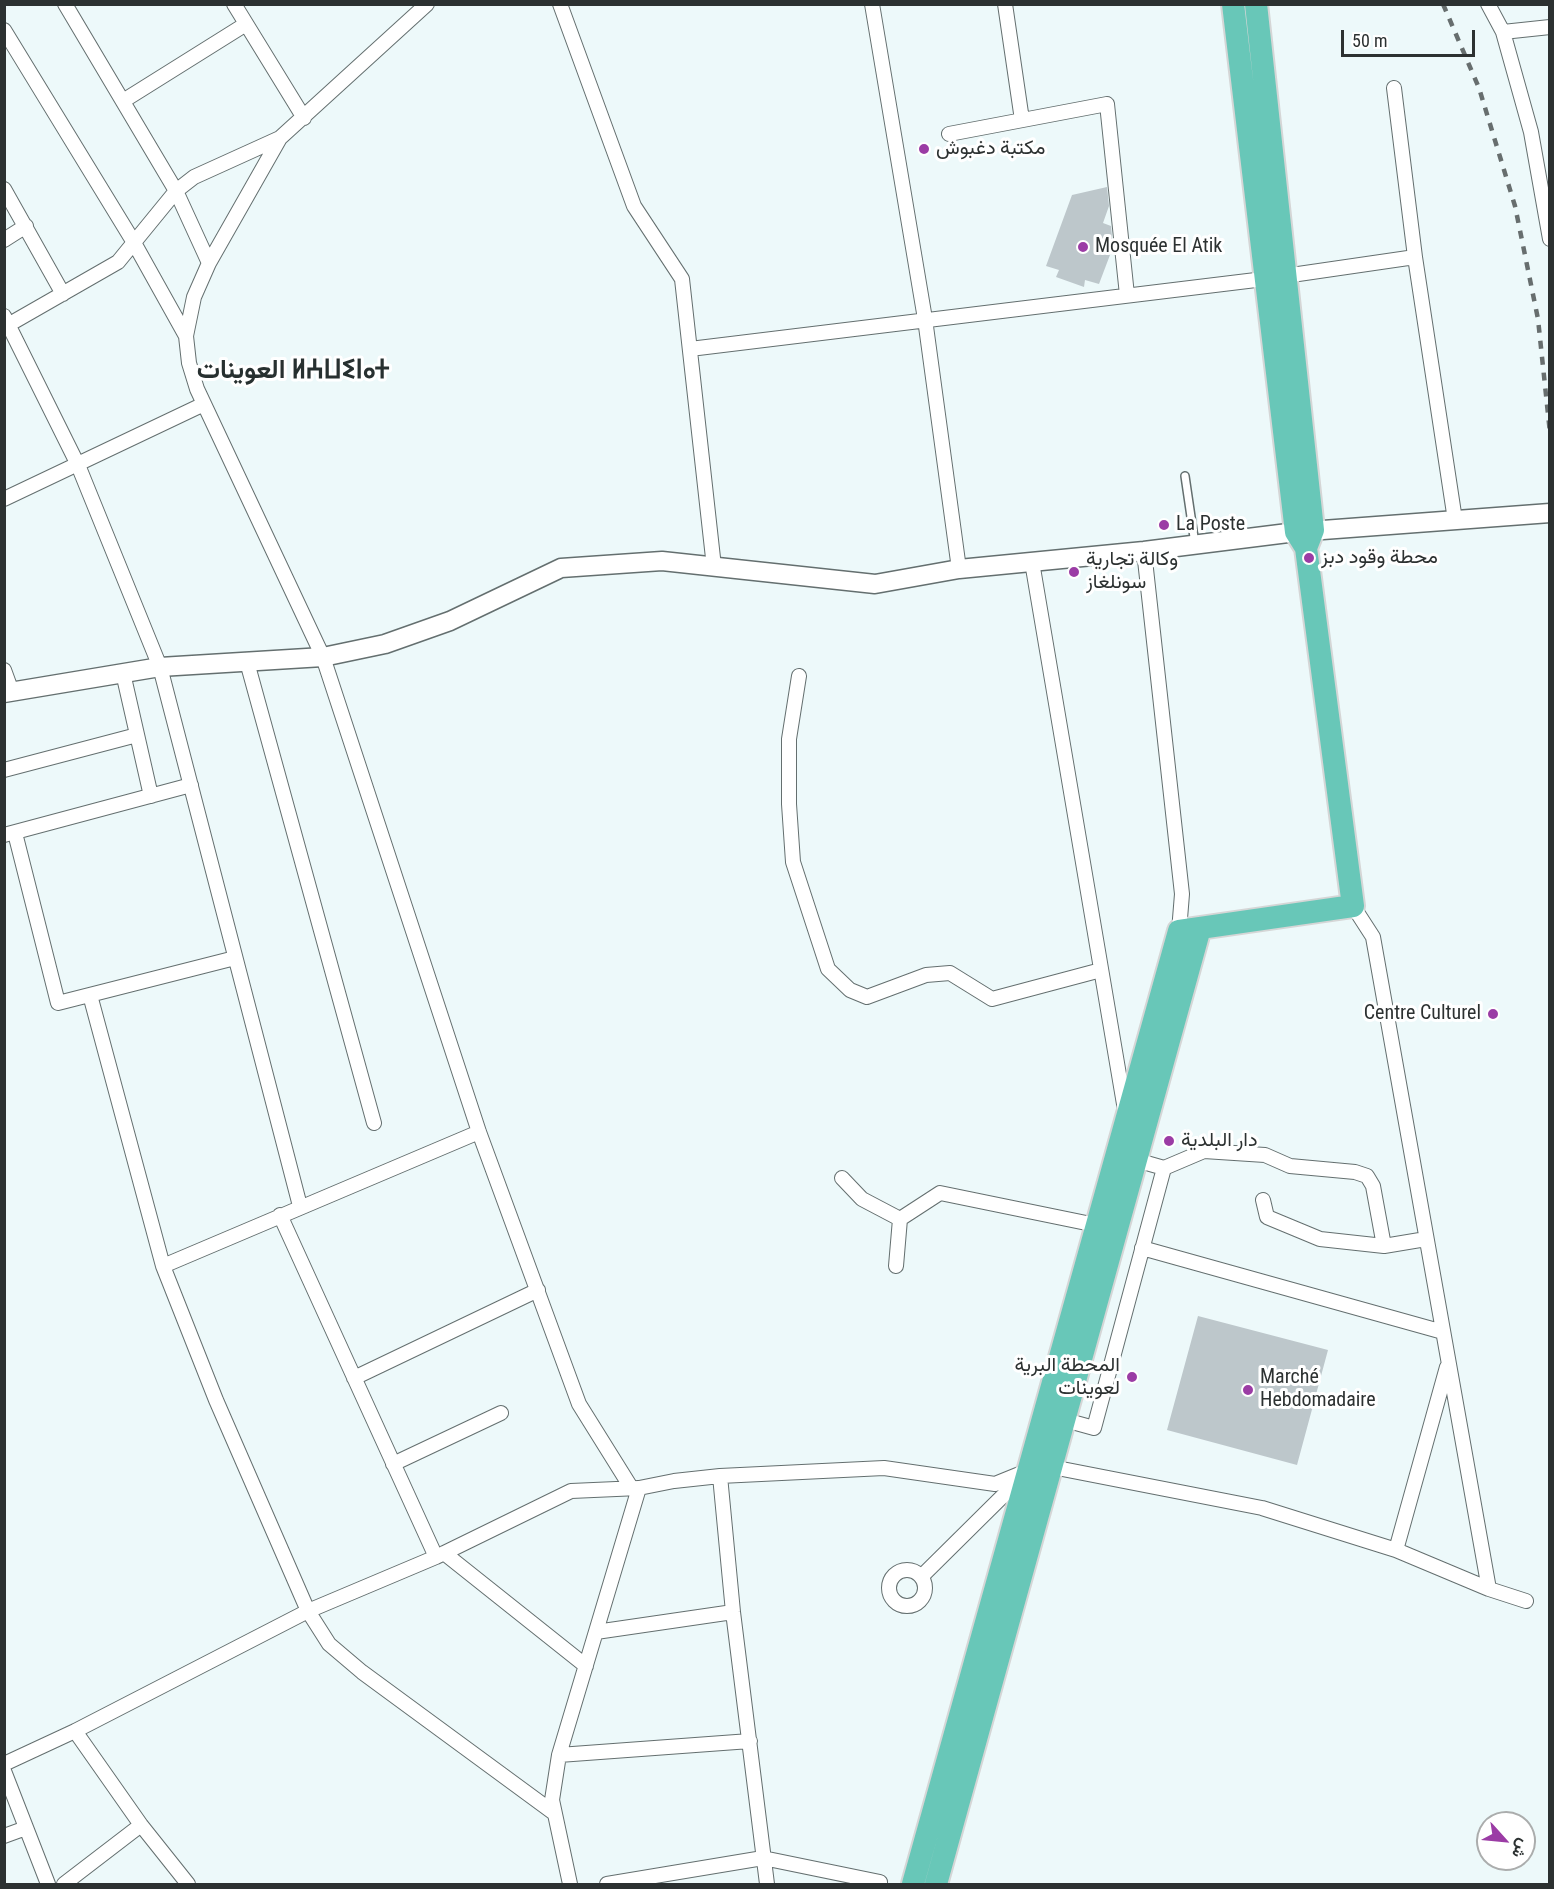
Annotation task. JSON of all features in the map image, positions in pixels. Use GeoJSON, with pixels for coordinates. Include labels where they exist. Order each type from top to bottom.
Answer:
{"type":"FeatureCollection","features":[{"type":"Feature","properties":{"kind":"main road"},"geometry":{"type":"LineString","coordinates":[[1189,930],[1353,906],[1305,537],[1264,279],[1233,4]]}},
{"type":"Feature","properties":{"kind":"main road"},"geometry":{"type":"LineString","coordinates":[[1256,4],[1287,276],[1305,537]]}},
{"type":"Feature","properties":{"kind":"main road"},"geometry":{"type":"LineString","coordinates":[[1244,97],[1267,94]]}},
{"type":"Feature","properties":{"kind":"main road"},"geometry":{"type":"LineString","coordinates":[[936,1884],[974,1662],[1127,1118],[1189,930]]}},
{"type":"Feature","properties":{"kind":"main road"},"geometry":{"type":"LineString","coordinates":[[913,1884],[996,1668],[1136,1160],[1189,930]]}},
{"type":"Feature","properties":{"kind":"street"},"geometry":{"type":"LineString","coordinates":[[65,4],[176,191],[209,263]]}},
{"type":"Feature","properties":{"kind":"street"},"geometry":{"type":"LineString","coordinates":[[234,4],[304,118]]}},
{"type":"Feature","properties":{"kind":"street"},"geometry":{"type":"LineString","coordinates":[[300,1206],[160,667],[78,465],[6,321],[63,294],[118,262],[176,191],[194,177],[280,138],[427,4]]}},
{"type":"Feature","properties":{"kind":"street"},"geometry":{"type":"LineString","coordinates":[[560,4],[634,206],[682,279],[714,567]]}},
{"type":"Feature","properties":{"kind":"street"},"geometry":{"type":"LineString","coordinates":[[873,4],[925,319],[959,569]]}},
{"type":"Feature","properties":{"kind":"street"},"geometry":{"type":"LineString","coordinates":[[1005,4],[1022,120]]}},
{"type":"Feature","properties":{"kind":"street"},"geometry":{"type":"LineString","coordinates":[[1488,4],[1503,32],[1531,132],[1550,239]]}},
{"type":"Feature","properties":{"kind":"street"},"geometry":{"type":"LineString","coordinates":[[123,101],[246,24]]}},
{"type":"Feature","properties":{"kind":"street"},"geometry":{"type":"LineString","coordinates":[[1503,32],[1550,27]]}},
{"type":"Feature","properties":{"kind":"street"},"geometry":{"type":"LineString","coordinates":[[4,30],[133,241],[186,336]]}},
{"type":"Feature","properties":{"kind":"street"},"geometry":{"type":"LineString","coordinates":[[1394,88],[1415,257],[1455,520]]}},
{"type":"Feature","properties":{"kind":"street"},"geometry":{"type":"LineString","coordinates":[[949,134],[1107,104],[1127,295]]}},
{"type":"Feature","properties":{"kind":"street"},"geometry":{"type":"LineString","coordinates":[[280,138],[209,263],[194,297],[186,336],[189,363],[204,404],[323,657],[479,1132],[579,1404],[636,1489],[559,1755],[552,1800],[570,1884]]}},
{"type":"Feature","properties":{"kind":"street"},"geometry":{"type":"LineString","coordinates":[[4,189],[63,294]]}},
{"type":"Feature","properties":{"kind":"street"},"geometry":{"type":"LineString","coordinates":[[4,240],[26,226]]}},
{"type":"Feature","properties":{"kind":"street"},"geometry":{"type":"LineString","coordinates":[[690,349],[1264,279],[1415,257]]}},
{"type":"Feature","properties":{"kind":"street"},"geometry":{"type":"LineString","coordinates":[[4,499],[204,404]]}},
{"type":"Feature","properties":{"kind":"street"},"geometry":{"type":"LineString","coordinates":[[4,669],[8,693],[160,667],[323,657],[385,644],[450,621],[561,568],[662,561],[875,584],[959,569],[1195,545],[1305,537],[1455,520],[1550,513]]}},
{"type":"Feature","properties":{"kind":"street"},"geometry":{"type":"LineString","coordinates":[[1144,551],[1182,894],[1189,930]]}},
{"type":"Feature","properties":{"kind":"street"},"geometry":{"type":"LineString","coordinates":[[1032,562],[1127,1118]]}},
{"type":"Feature","properties":{"kind":"street"},"geometry":{"type":"LineString","coordinates":[[247,662],[374,1123]]}},
{"type":"Feature","properties":{"kind":"street"},"geometry":{"type":"LineString","coordinates":[[123,673],[151,796]]}},
{"type":"Feature","properties":{"kind":"street"},"geometry":{"type":"LineString","coordinates":[[800,676],[789,739],[789,804],[793,862],[828,969],[850,990],[867,997],[926,975],[950,973],[992,999],[1101,970]]}},
{"type":"Feature","properties":{"kind":"street"},"geometry":{"type":"LineString","coordinates":[[4,770],[137,735]]}},
{"type":"Feature","properties":{"kind":"street"},"geometry":{"type":"LineString","coordinates":[[190,785],[10,834],[58,1003],[235,958]]}},
{"type":"Feature","properties":{"kind":"street"},"geometry":{"type":"LineString","coordinates":[[1353,906],[1373,937],[1489,1589]]}},
{"type":"Feature","properties":{"kind":"street"},"geometry":{"type":"LineString","coordinates":[[90,995],[163,1266],[216,1400],[308,1611],[329,1644],[362,1672],[554,1813]]}},
{"type":"Feature","properties":{"kind":"street"},"geometry":{"type":"LineString","coordinates":[[163,1266],[479,1132]]}},
{"type":"Feature","properties":{"kind":"street"},"geometry":{"type":"LineString","coordinates":[[1136,1160],[1164,1168],[1204,1151],[1265,1155],[1290,1166],[1355,1172],[1367,1176],[1373,1186],[1384,1246]]}},
{"type":"Feature","properties":{"kind":"street"},"geometry":{"type":"LineString","coordinates":[[1065,1420],[1094,1428],[1164,1168]]}},
{"type":"Feature","properties":{"kind":"street"},"geometry":{"type":"LineString","coordinates":[[842,1178],[861,1199],[900,1219]]}},
{"type":"Feature","properties":{"kind":"street"},"geometry":{"type":"LineString","coordinates":[[900,1219],[940,1193],[1096,1225]]}},
{"type":"Feature","properties":{"kind":"street"},"geometry":{"type":"LineString","coordinates":[[1263,1200],[1267,1217],[1320,1239],[1384,1246],[1426,1239]]}},
{"type":"Feature","properties":{"kind":"street"},"geometry":{"type":"LineString","coordinates":[[280,1215],[393,1464],[440,1555],[586,1666]]}},
{"type":"Feature","properties":{"kind":"street"},"geometry":{"type":"LineString","coordinates":[[896,1266],[900,1219]]}},
{"type":"Feature","properties":{"kind":"street"},"geometry":{"type":"LineString","coordinates":[[1142,1248],[1443,1332]]}},
{"type":"Feature","properties":{"kind":"street"},"geometry":{"type":"LineString","coordinates":[[354,1378],[538,1290]]}},
{"type":"Feature","properties":{"kind":"street"},"geometry":{"type":"LineString","coordinates":[[1396,1550],[1448,1362]]}},
{"type":"Feature","properties":{"kind":"street"},"geometry":{"type":"LineString","coordinates":[[393,1464],[501,1413]]}},
{"type":"Feature","properties":{"kind":"street"},"geometry":{"type":"LineString","coordinates":[[4,1764],[75,1731],[308,1611],[440,1555],[571,1491],[636,1489],[674,1481],[720,1476],[884,1468],[995,1484],[1027,1471],[1052,1467],[1262,1508],[1396,1550],[1489,1589],[1526,1601]]}},
{"type":"Feature","properties":{"kind":"street"},"geometry":{"type":"LineString","coordinates":[[922,1576],[1027,1471]]}},
{"type":"Feature","properties":{"kind":"street"},"geometry":{"type":"LineString","coordinates":[[720,1476],[733,1612],[767,1884]]}},
{"type":"Feature","properties":{"kind":"street"},"geometry":{"type":"LineString","coordinates":[[596,1632],[733,1612]]}},
{"type":"Feature","properties":{"kind":"street"},"geometry":{"type":"LineString","coordinates":[[974,1662],[996,1668]]}},
{"type":"Feature","properties":{"kind":"street"},"geometry":{"type":"LineString","coordinates":[[75,1731],[186,1884]]}},
{"type":"Feature","properties":{"kind":"street"},"geometry":{"type":"LineString","coordinates":[[559,1755],[750,1741]]}},
{"type":"Feature","properties":{"kind":"street"},"geometry":{"type":"LineString","coordinates":[[4,1771],[48,1884]]}},
{"type":"Feature","properties":{"kind":"street"},"geometry":{"type":"LineString","coordinates":[[64,1884],[141,1825]]}},
{"type":"Feature","properties":{"kind":"street"},"geometry":{"type":"LineString","coordinates":[[4,1836],[26,1828]]}},
{"type":"Feature","properties":{"kind":"street"},"geometry":{"type":"LineString","coordinates":[[607,1884],[763,1858],[880,1882]]}},
{"type":"Feature","properties":{"kind":"lane"},"geometry":{"type":"LineString","coordinates":[[1185,476],[1195,545]]}},
{"type":"Feature","properties":{"kind":"building","name":"Mosquée El Atik"},"geometry":{"type":"Polygon","coordinates":[[[1107,187],[1109,206],[1103,223],[1111,226],[1113,247],[1099,284],[1085,280],[1084,287],[1056,277],[1059,270],[1046,266],[1072,195],[1107,187]]]}},
{"type":"Feature","properties":{"kind":"building","name":"Marché Hebdomadaire"},"geometry":{"type":"Polygon","coordinates":[[[1198,1316],[1328,1350],[1297,1465],[1167,1430],[1198,1316]]]}},
{"type":"Feature","properties":{"kind":"railway"},"geometry":{"type":"LineString","coordinates":[[1443,4],[1479,88],[1515,206],[1538,319],[1550,433]]}},
{"type":"Feature","properties":{"kind":"place","name":"مكتبة دغبوش"},"geometry":{"type":"Point","coordinates":[924,149]}},
{"type":"Feature","properties":{"kind":"place","name":"Mosquée El Atik"},"geometry":{"type":"Point","coordinates":[1083,247]}},
{"type":"Feature","properties":{"kind":"place","name":"La Poste"},"geometry":{"type":"Point","coordinates":[1164,525]}},
{"type":"Feature","properties":{"kind":"place","name":"محطة وقود دبز"},"geometry":{"type":"Point","coordinates":[1309,558]}},
{"type":"Feature","properties":{"kind":"place","name":"وكالة تجارية سونلغاز"},"geometry":{"type":"Point","coordinates":[1074,572]}},
{"type":"Feature","properties":{"kind":"place","name":"Centre Culturel"},"geometry":{"type":"Point","coordinates":[1493,1014]}},
{"type":"Feature","properties":{"kind":"place","name":"دار البلدية"},"geometry":{"type":"Point","coordinates":[1169,1141]}},
{"type":"Feature","properties":{"kind":"place","name":"المحطة البرية لعوينات"},"geometry":{"type":"Point","coordinates":[1132,1377]}},
{"type":"Feature","properties":{"kind":"place","name":"Marché Hebdomadaire"},"geometry":{"type":"Point","coordinates":[1248,1390]}},
{"type":"Feature","properties":{"kind":"district","name":"العوينات ⵍⵄⵡⵉⵏⴰⵜ"},"geometry":{"type":"Point","coordinates":[293,371]}}]}
